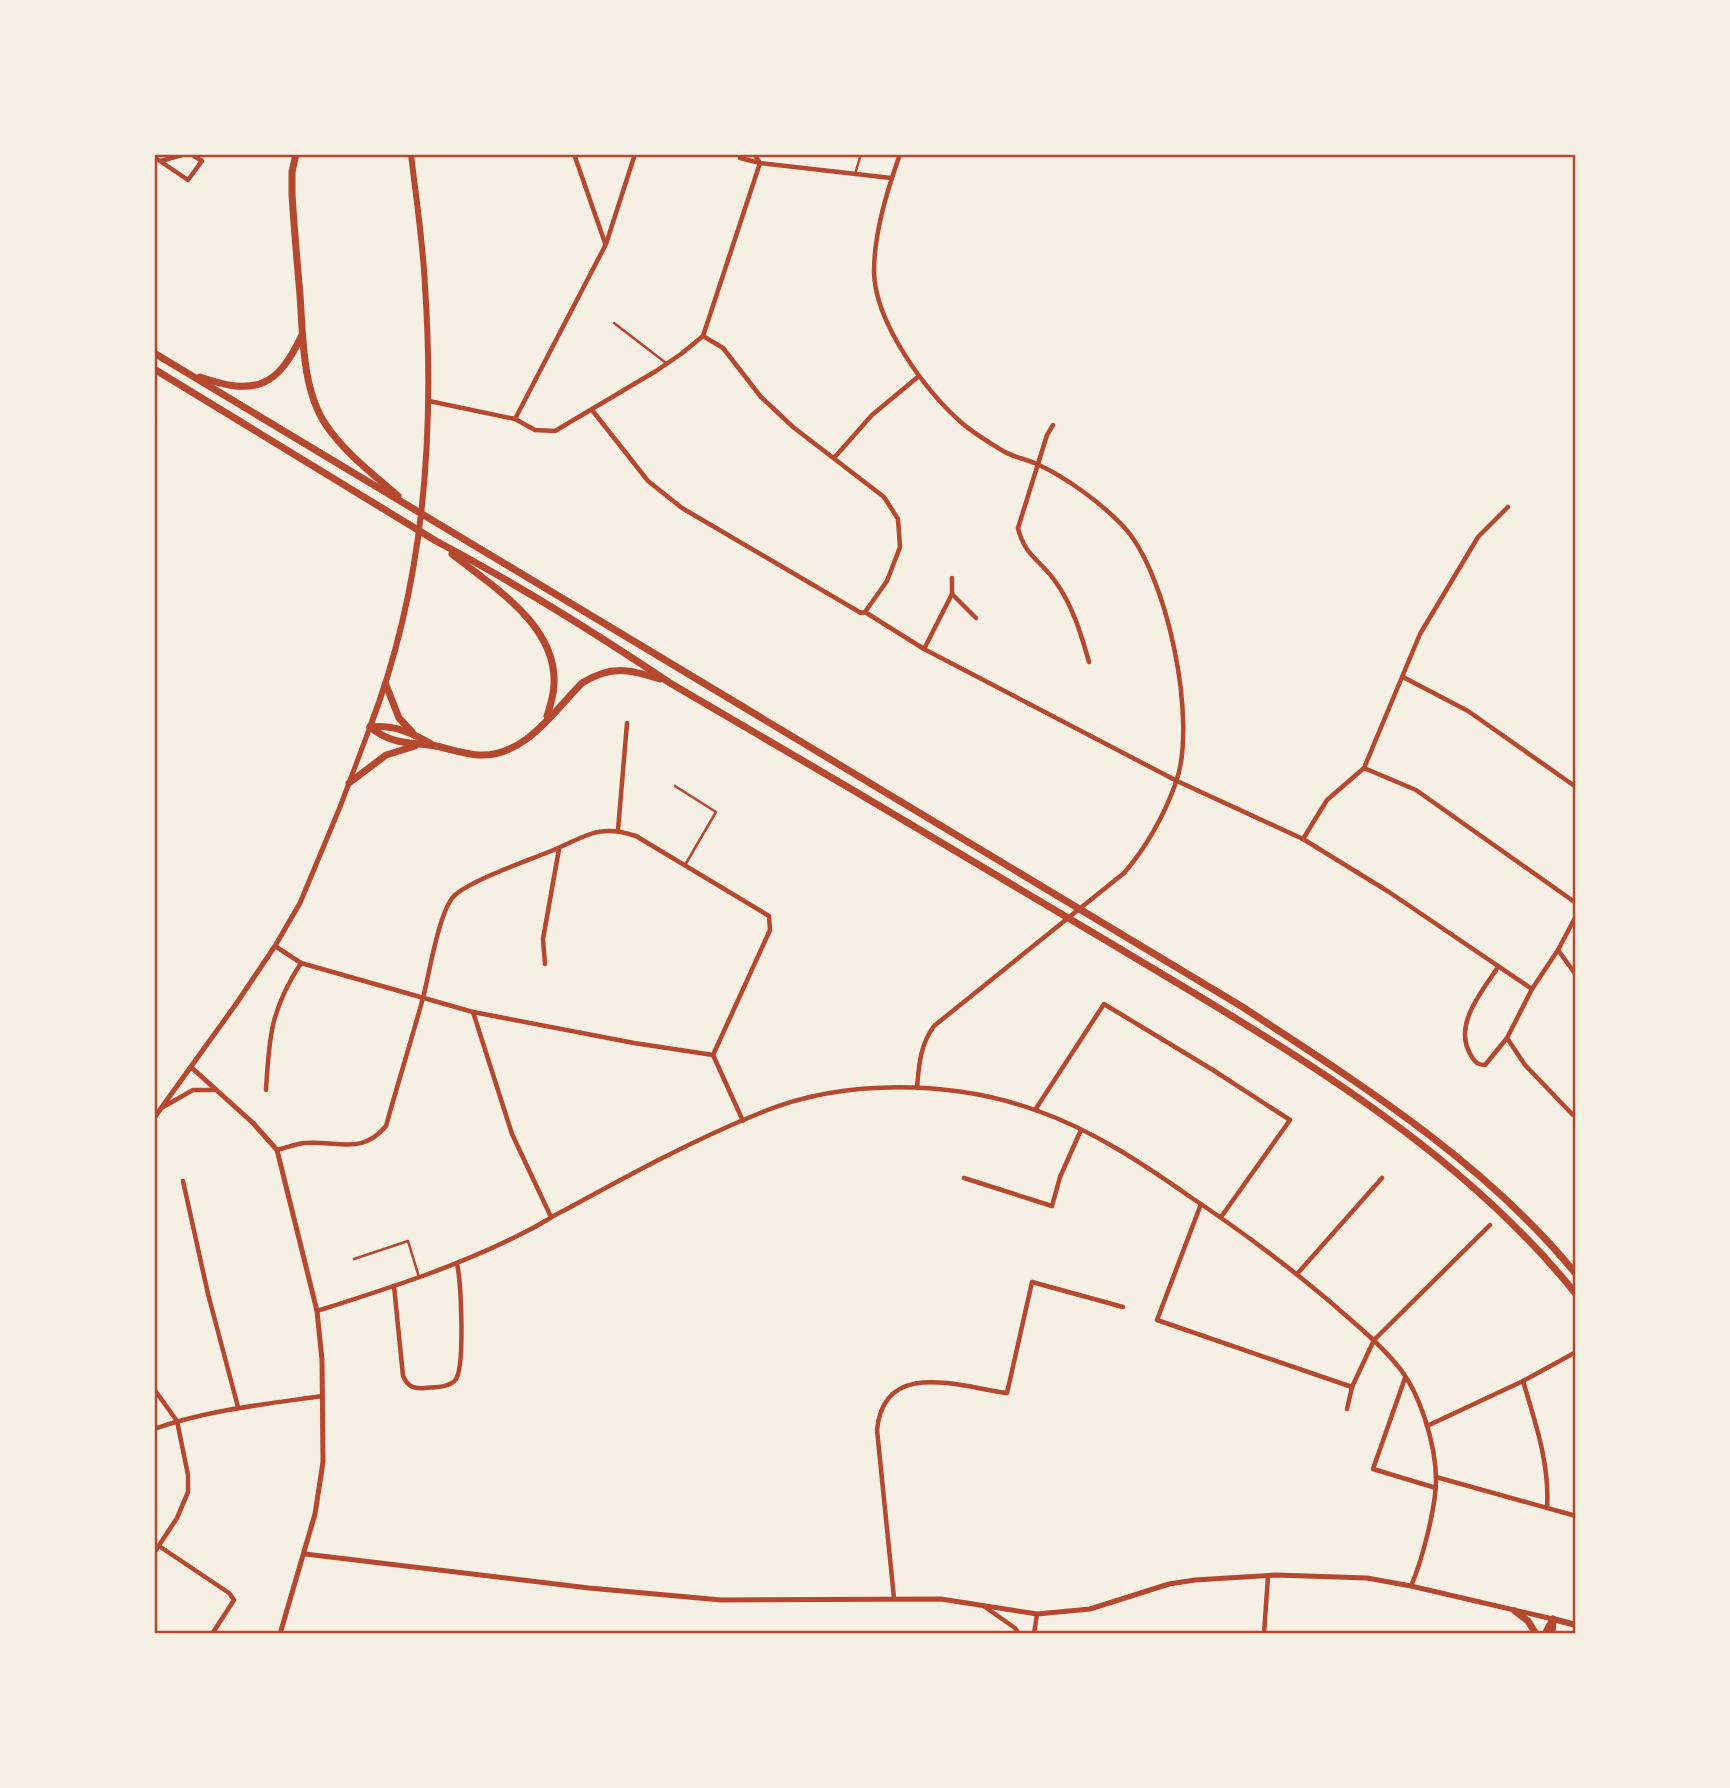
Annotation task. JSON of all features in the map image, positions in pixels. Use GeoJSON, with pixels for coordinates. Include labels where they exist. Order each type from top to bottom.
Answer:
{"type":"FeatureCollection","features":[{"type":"Feature","properties":{"kind":"highway"},"geometry":{"type":"LineString","coordinates":[[296,154],[292,172],[292,194],[302,335],[309,382],[317,409],[346,449],[412,510]]}},
{"type":"Feature","properties":{"kind":"highway"},"geometry":{"type":"LineString","coordinates":[[185,371],[222,384],[242,387],[263,383],[289,362],[302,335]]}},
{"type":"Feature","properties":{"kind":"highway"},"geometry":{"type":"LineString","coordinates":[[154,353],[1250,1012],[1373,1094],[1445,1147],[1483,1178],[1527,1220],[1576,1274]]}},
{"type":"Feature","properties":{"kind":"highway"},"geometry":{"type":"LineString","coordinates":[[154,369],[436,541],[567,617],[670,682],[1212,1004],[1329,1078],[1438,1157],[1475,1188],[1523,1233],[1576,1294]]}},
{"type":"Feature","properties":{"kind":"highway"},"geometry":{"type":"LineString","coordinates":[[436,541],[500,592],[538,632],[548,649],[553,667],[554,684],[545,720]]}},
{"type":"Feature","properties":{"kind":"highway"},"geometry":{"type":"LineString","coordinates":[[370,727],[388,739],[417,746],[433,746],[468,754],[494,754],[526,740],[582,683],[607,671],[621,669],[670,682]]}},
{"type":"Feature","properties":{"kind":"highway"},"geometry":{"type":"LineString","coordinates":[[386,685],[398,718],[412,733]]}},
{"type":"Feature","properties":{"kind":"highway"},"geometry":{"type":"LineString","coordinates":[[370,727],[386,725],[412,733],[433,746]]}},
{"type":"Feature","properties":{"kind":"highway"},"geometry":{"type":"LineString","coordinates":[[349,783],[387,755],[417,746]]}},
{"type":"Feature","properties":{"kind":"highway"},"geometry":{"type":"LineString","coordinates":[[1516,1611],[1528,1621],[1536,1634]]}},
{"type":"Feature","properties":{"kind":"highway"},"geometry":{"type":"LineString","coordinates":[[1545,1634],[1553,1619]]}},
{"type":"Feature","properties":{"kind":"highway"},"geometry":{"type":"LineString","coordinates":[[1552,1634],[1553,1619]]}},
{"type":"Feature","properties":{"kind":"main road"},"geometry":{"type":"LineString","coordinates":[[370,727],[386,685],[407,608],[427,474],[429,401],[425,285],[411,154]]}},
{"type":"Feature","properties":{"kind":"main road"},"geometry":{"type":"LineString","coordinates":[[1553,1619],[1576,1625]]}},
{"type":"Feature","properties":{"kind":"street"},"geometry":{"type":"LineString","coordinates":[[160,161],[185,154]]}},
{"type":"Feature","properties":{"kind":"street"},"geometry":{"type":"LineString","coordinates":[[154,157],[188,180],[202,161],[191,154]]}},
{"type":"Feature","properties":{"kind":"street"},"geometry":{"type":"LineString","coordinates":[[574,154],[606,244]]}},
{"type":"Feature","properties":{"kind":"street"},"geometry":{"type":"LineString","coordinates":[[515,419],[606,244],[635,154]]}},
{"type":"Feature","properties":{"kind":"street"},"geometry":{"type":"LineString","coordinates":[[754,154],[760,163]]}},
{"type":"Feature","properties":{"kind":"street"},"geometry":{"type":"LineString","coordinates":[[900,154],[878,231],[874,273],[879,302],[899,345],[919,376],[964,424],[1005,452],[1038,465],[1098,504],[1123,526],[1141,549],[1170,635],[1183,699],[1182,749],[1177,781],[1160,819],[1136,859],[1124,873],[934,1026],[922,1048],[917,1088]]}},
{"type":"Feature","properties":{"kind":"street"},"geometry":{"type":"LineString","coordinates":[[740,158],[760,163],[891,178]]}},
{"type":"Feature","properties":{"kind":"street"},"geometry":{"type":"LineString","coordinates":[[429,401],[515,419],[535,430],[555,431],[681,354],[703,336],[760,163]]}},
{"type":"Feature","properties":{"kind":"street"},"geometry":{"type":"LineString","coordinates":[[703,336],[723,348],[761,397],[793,427],[884,497],[898,519],[900,547],[887,581],[865,612]]}},
{"type":"Feature","properties":{"kind":"street"},"geometry":{"type":"LineString","coordinates":[[835,458],[872,415],[919,376]]}},
{"type":"Feature","properties":{"kind":"street"},"geometry":{"type":"LineString","coordinates":[[592,410],[648,481],[682,508],[790,572],[865,612],[923,649],[1177,781],[1303,839],[1389,892],[1532,989]]}},
{"type":"Feature","properties":{"kind":"street"},"geometry":{"type":"LineString","coordinates":[[1053,425],[1047,435],[1018,528],[1021,544],[1055,581],[1079,624],[1089,662]]}},
{"type":"Feature","properties":{"kind":"street"},"geometry":{"type":"LineString","coordinates":[[1303,839],[1327,800],[1364,768],[1420,634],[1478,537],[1508,507]]}},
{"type":"Feature","properties":{"kind":"street"},"geometry":{"type":"LineString","coordinates":[[923,649],[952,594],[952,578]]}},
{"type":"Feature","properties":{"kind":"street"},"geometry":{"type":"LineString","coordinates":[[952,594],[976,618]]}},
{"type":"Feature","properties":{"kind":"street"},"geometry":{"type":"LineString","coordinates":[[1402,677],[1468,711],[1576,787]]}},
{"type":"Feature","properties":{"kind":"street"},"geometry":{"type":"LineString","coordinates":[[618,830],[627,723]]}},
{"type":"Feature","properties":{"kind":"street"},"geometry":{"type":"LineString","coordinates":[[154,1118],[192,1068],[275,946],[300,903],[370,727]]}},
{"type":"Feature","properties":{"kind":"street"},"geometry":{"type":"LineString","coordinates":[[1364,768],[1416,790],[1576,903]]}},
{"type":"Feature","properties":{"kind":"street"},"geometry":{"type":"LineString","coordinates":[[277,1150],[302,1143],[363,1144],[376,1138],[386,1126],[445,912],[452,898],[504,870],[598,831],[618,830],[646,841],[769,916],[770,930],[713,1055],[743,1121]]}},
{"type":"Feature","properties":{"kind":"street"},"geometry":{"type":"LineString","coordinates":[[545,964],[543,939],[559,848]]}},
{"type":"Feature","properties":{"kind":"street"},"geometry":{"type":"LineString","coordinates":[[1498,967],[1470,1011],[1465,1027],[1468,1051],[1481,1066],[1485,1065],[1507,1038],[1532,989],[1558,950],[1576,916]]}},
{"type":"Feature","properties":{"kind":"street"},"geometry":{"type":"LineString","coordinates":[[275,946],[301,963],[473,1012],[713,1055]]}},
{"type":"Feature","properties":{"kind":"street"},"geometry":{"type":"LineString","coordinates":[[1558,950],[1576,975]]}},
{"type":"Feature","properties":{"kind":"street"},"geometry":{"type":"LineString","coordinates":[[266,1090],[268,1050],[278,1003],[301,963]]}},
{"type":"Feature","properties":{"kind":"street"},"geometry":{"type":"LineString","coordinates":[[1035,1110],[1104,1004],[1290,1120],[1221,1217]]}},
{"type":"Feature","properties":{"kind":"street"},"geometry":{"type":"LineString","coordinates":[[473,1012],[512,1134],[551,1217]]}},
{"type":"Feature","properties":{"kind":"street"},"geometry":{"type":"LineString","coordinates":[[1507,1038],[1524,1065],[1573,1115]]}},
{"type":"Feature","properties":{"kind":"street"},"geometry":{"type":"LineString","coordinates":[[192,1068],[277,1150],[317,1311],[323,1396],[323,1462],[315,1514],[280,1634]]}},
{"type":"Feature","properties":{"kind":"street"},"geometry":{"type":"LineString","coordinates":[[317,1311],[457,1264],[529,1230],[645,1167],[761,1112],[837,1092],[883,1087],[917,1088],[994,1098],[1035,1110],[1081,1130],[1152,1170],[1297,1274],[1374,1340],[1399,1366],[1413,1390],[1427,1426],[1436,1477],[1420,1565],[1411,1586]]}},
{"type":"Feature","properties":{"kind":"street"},"geometry":{"type":"LineString","coordinates":[[163,1107],[193,1090],[215,1090]]}},
{"type":"Feature","properties":{"kind":"street"},"geometry":{"type":"LineString","coordinates":[[964,1178],[1052,1206],[1060,1177],[1081,1130]]}},
{"type":"Feature","properties":{"kind":"street"},"geometry":{"type":"LineString","coordinates":[[1297,1274],[1382,1178]]}},
{"type":"Feature","properties":{"kind":"street"},"geometry":{"type":"LineString","coordinates":[[183,1181],[208,1294],[238,1407]]}},
{"type":"Feature","properties":{"kind":"street"},"geometry":{"type":"LineString","coordinates":[[1202,1204],[1157,1320],[1353,1387]]}},
{"type":"Feature","properties":{"kind":"street"},"geometry":{"type":"LineString","coordinates":[[1347,1409],[1353,1387],[1374,1340],[1490,1225]]}},
{"type":"Feature","properties":{"kind":"street"},"geometry":{"type":"LineString","coordinates":[[394,1286],[403,1376],[406,1382],[416,1389],[448,1385],[456,1379],[460,1365],[461,1282],[457,1264]]}},
{"type":"Feature","properties":{"kind":"street"},"geometry":{"type":"LineString","coordinates":[[894,1598],[877,1430],[879,1413],[888,1397],[904,1385],[926,1381],[1007,1393],[1032,1282],[1123,1307]]}},
{"type":"Feature","properties":{"kind":"street"},"geometry":{"type":"LineString","coordinates":[[1427,1426],[1523,1381],[1576,1352]]}},
{"type":"Feature","properties":{"kind":"street"},"geometry":{"type":"LineString","coordinates":[[1406,1377],[1373,1469],[1436,1488]]}},
{"type":"Feature","properties":{"kind":"street"},"geometry":{"type":"LineString","coordinates":[[1523,1381],[1539,1434],[1549,1484],[1547,1508]]}},
{"type":"Feature","properties":{"kind":"street"},"geometry":{"type":"LineString","coordinates":[[154,1389],[177,1421],[188,1475],[187,1492],[177,1518],[154,1553]]}},
{"type":"Feature","properties":{"kind":"street"},"geometry":{"type":"LineString","coordinates":[[154,1429],[238,1407],[323,1396]]}},
{"type":"Feature","properties":{"kind":"street"},"geometry":{"type":"LineString","coordinates":[[1436,1477],[1576,1516]]}},
{"type":"Feature","properties":{"kind":"street"},"geometry":{"type":"LineString","coordinates":[[159,1546],[229,1593],[234,1601],[212,1634]]}},
{"type":"Feature","properties":{"kind":"street"},"geometry":{"type":"LineString","coordinates":[[305,1554],[589,1588],[721,1600],[941,1599],[1037,1614],[1090,1609],[1175,1583],[1268,1576],[1367,1578],[1553,1619]]}},
{"type":"Feature","properties":{"kind":"street"},"geometry":{"type":"LineString","coordinates":[[1264,1634],[1268,1576]]}},
{"type":"Feature","properties":{"kind":"street"},"geometry":{"type":"LineString","coordinates":[[985,1606],[1019,1634]]}},
{"type":"Feature","properties":{"kind":"street"},"geometry":{"type":"LineString","coordinates":[[1034,1634],[1037,1614]]}},
{"type":"Feature","properties":{"kind":"lane"},"geometry":{"type":"LineString","coordinates":[[855,174],[861,154]]}},
{"type":"Feature","properties":{"kind":"lane"},"geometry":{"type":"LineString","coordinates":[[614,323],[666,363]]}},
{"type":"Feature","properties":{"kind":"lane"},"geometry":{"type":"LineString","coordinates":[[675,786],[716,812],[685,865]]}},
{"type":"Feature","properties":{"kind":"lane"},"geometry":{"type":"LineString","coordinates":[[354,1259],[408,1241],[419,1277]]}}]}
